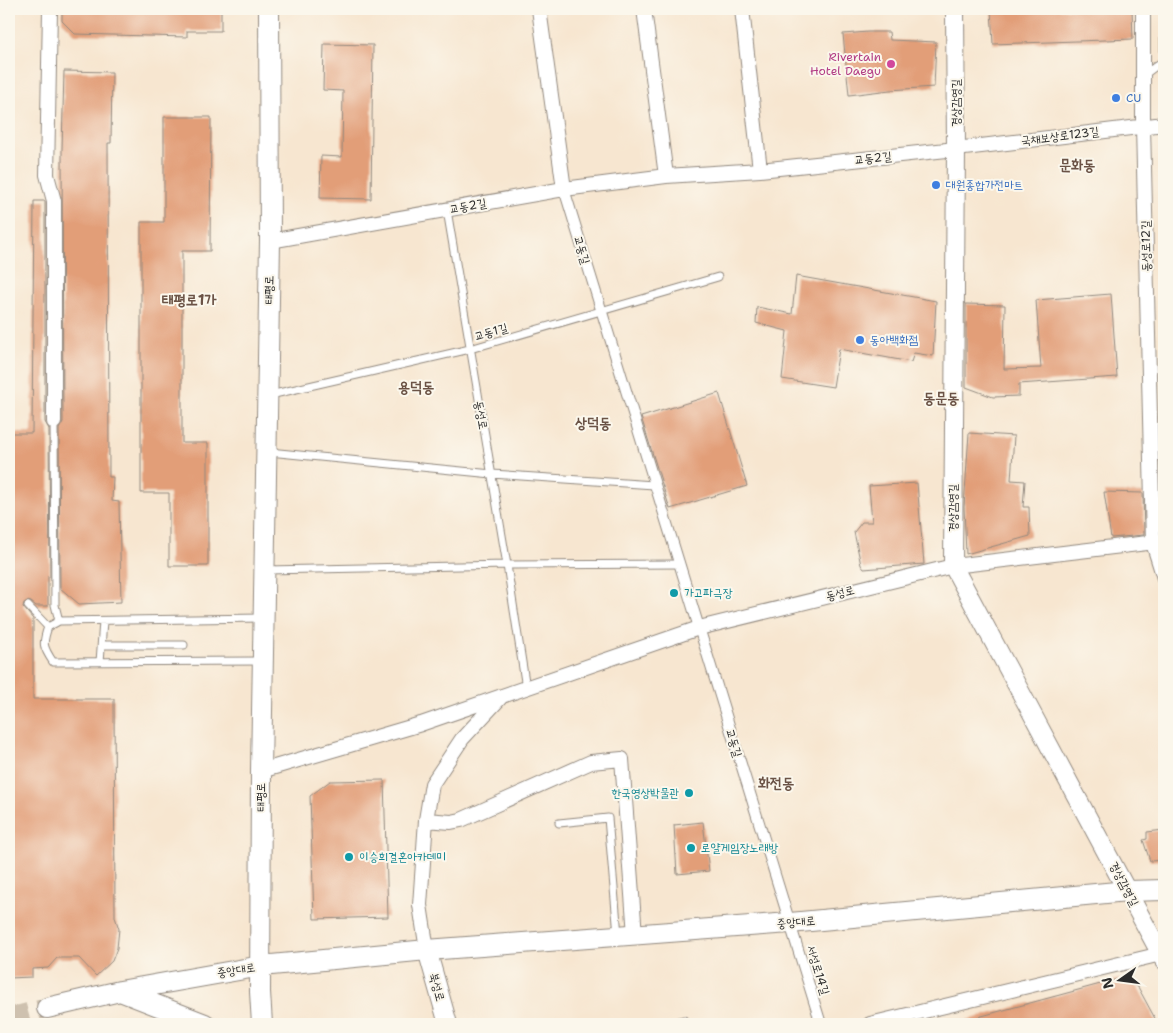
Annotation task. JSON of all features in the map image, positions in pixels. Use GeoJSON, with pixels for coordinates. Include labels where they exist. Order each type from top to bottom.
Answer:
{"type":"FeatureCollection","features":[{"type":"Feature","properties":{"kind":"main road","name":"태평로"},"geometry":{"type":"LineString","coordinates":[[262,1024],[260,992],[261,770],[270,241],[269,9]]}},
{"type":"Feature","properties":{"kind":"main road","name":"중앙대로"},"geometry":{"type":"LineString","coordinates":[[47,1008],[120,991],[261,966],[428,950],[790,923],[1127,891],[1164,890]]}},
{"type":"Feature","properties":{"kind":"main road"},"geometry":{"type":"LineString","coordinates":[[120,991],[205,1024]]}},
{"type":"Feature","properties":{"kind":"street"},"geometry":{"type":"LineString","coordinates":[[50,9],[47,175],[54,201],[54,422]]}},
{"type":"Feature","properties":{"kind":"street","name":"교동길"},"geometry":{"type":"LineString","coordinates":[[539,9],[564,190],[790,923]]}},
{"type":"Feature","properties":{"kind":"street"},"geometry":{"type":"LineString","coordinates":[[644,9],[666,176]]}},
{"type":"Feature","properties":{"kind":"street"},"geometry":{"type":"LineString","coordinates":[[742,9],[760,170]]}},
{"type":"Feature","properties":{"kind":"street","name":"경상감영길"},"geometry":{"type":"LineString","coordinates":[[870,1024],[910,1019],[1163,957],[953,566],[956,150],[955,9]]}},
{"type":"Feature","properties":{"kind":"street","name":"동성로12길"},"geometry":{"type":"LineString","coordinates":[[1142,9],[1143,126],[1158,542]]}},
{"type":"Feature","properties":{"kind":"street","name":"국채보상로123길"},"geometry":{"type":"LineString","coordinates":[[956,150],[1164,124]]}},
{"type":"Feature","properties":{"kind":"street","name":"교동2길"},"geometry":{"type":"LineString","coordinates":[[270,241],[564,190],[666,176],[760,170],[956,150]]}},
{"type":"Feature","properties":{"kind":"street"},"geometry":{"type":"LineString","coordinates":[[1158,542],[1164,578]]}},
{"type":"Feature","properties":{"kind":"street","name":"동성로"},"geometry":{"type":"LineString","coordinates":[[261,770],[421,724],[698,628],[953,566],[1158,542]]}},
{"type":"Feature","properties":{"kind":"street"},"geometry":{"type":"LineString","coordinates":[[428,950],[420,905],[426,820],[432,784],[462,739],[502,696]]}},
{"type":"Feature","properties":{"kind":"street"},"geometry":{"type":"LineString","coordinates":[[426,820],[451,822],[462,820],[591,762],[622,759],[626,935]]}},
{"type":"Feature","properties":{"kind":"street","name":"서성로14길"},"geometry":{"type":"LineString","coordinates":[[790,923],[821,1024]]}},
{"type":"Feature","properties":{"kind":"street","name":"북성로"},"geometry":{"type":"LineString","coordinates":[[428,950],[448,1024]]}},
{"type":"Feature","properties":{"kind":"lane"},"geometry":{"type":"LineString","coordinates":[[1144,75],[1164,60],[1164,22]]}},
{"type":"Feature","properties":{"kind":"lane"},"geometry":{"type":"LineString","coordinates":[[447,210],[470,349]]}},
{"type":"Feature","properties":{"kind":"lane","name":"교동1길"},"geometry":{"type":"LineString","coordinates":[[267,396],[470,349],[718,277]]}},
{"type":"Feature","properties":{"kind":"lane","name":"동성로"},"geometry":{"type":"LineString","coordinates":[[470,349],[526,688]]}},
{"type":"Feature","properties":{"kind":"lane"},"geometry":{"type":"LineString","coordinates":[[54,422],[55,605],[59,621]]}},
{"type":"Feature","properties":{"kind":"lane"},"geometry":{"type":"LineString","coordinates":[[266,452],[492,474],[654,485]]}},
{"type":"Feature","properties":{"kind":"lane"},"geometry":{"type":"LineString","coordinates":[[264,570],[679,564]]}},
{"type":"Feature","properties":{"kind":"lane"},"geometry":{"type":"LineString","coordinates":[[28,606],[48,627]]}},
{"type":"Feature","properties":{"kind":"lane"},"geometry":{"type":"LineString","coordinates":[[263,661],[53,662],[46,651],[43,640],[48,627],[59,621],[264,618]]}},
{"type":"Feature","properties":{"kind":"lane"},"geometry":{"type":"LineString","coordinates":[[100,662],[104,621]]}},
{"type":"Feature","properties":{"kind":"lane"},"geometry":{"type":"LineString","coordinates":[[102,644],[184,645]]}},
{"type":"Feature","properties":{"kind":"lane"},"geometry":{"type":"LineString","coordinates":[[559,823],[608,818],[626,935]]}},
{"type":"Feature","properties":{"kind":"lane"},"geometry":{"type":"LineString","coordinates":[[666,1024],[684,1020],[686,1024]]}},
{"type":"Feature","properties":{"kind":"building"},"geometry":{"type":"Polygon","coordinates":[[[62,9],[221,9],[221,31],[187,31],[187,37],[75,34],[62,21],[62,9]]]}},
{"type":"Feature","properties":{"kind":"building"},"geometry":{"type":"Polygon","coordinates":[[[991,9],[1132,9],[1133,39],[993,44],[991,9]]]}},
{"type":"Feature","properties":{"kind":"building","name":"Rivertain Hotel Daegu"},"geometry":{"type":"Polygon","coordinates":[[[889,32],[890,40],[936,42],[934,87],[849,95],[843,34],[889,32]]]}},
{"type":"Feature","properties":{"kind":"building"},"geometry":{"type":"Polygon","coordinates":[[[324,44],[373,45],[371,199],[320,198],[321,156],[342,157],[343,91],[323,90],[324,44]]]}},
{"type":"Feature","properties":{"kind":"building"},"geometry":{"type":"Polygon","coordinates":[[[64,71],[112,72],[111,143],[108,143],[109,477],[113,477],[112,501],[119,502],[121,602],[79,604],[60,588],[59,429],[63,422],[62,149],[64,71]]]}},
{"type":"Feature","properties":{"kind":"building"},"geometry":{"type":"Polygon","coordinates":[[[164,117],[211,117],[210,251],[182,251],[182,443],[208,443],[208,566],[169,566],[169,493],[141,493],[141,222],[164,222],[164,117]]]}},
{"type":"Feature","properties":{"kind":"building"},"geometry":{"type":"Polygon","coordinates":[[[34,201],[45,201],[45,422],[49,429],[50,578],[48,576],[48,606],[36,606],[27,601],[23,607],[33,619],[33,699],[114,699],[115,917],[119,929],[117,948],[112,961],[96,976],[79,958],[57,958],[48,968],[32,969],[32,977],[9,978],[9,433],[32,433],[34,201]]]}},
{"type":"Feature","properties":{"kind":"building","name":"동아백화점"},"geometry":{"type":"Polygon","coordinates":[[[796,276],[936,301],[933,356],[914,353],[911,362],[839,349],[833,387],[782,379],[787,331],[756,323],[757,307],[792,314],[796,276]]]}},
{"type":"Feature","properties":{"kind":"building"},"geometry":{"type":"Polygon","coordinates":[[[1111,294],[1117,377],[1019,384],[1019,396],[993,397],[966,387],[966,304],[1005,305],[1004,369],[1041,368],[1036,300],[1111,294]]]}},
{"type":"Feature","properties":{"kind":"building"},"geometry":{"type":"Polygon","coordinates":[[[719,393],[747,486],[670,509],[641,417],[719,393]]]}},
{"type":"Feature","properties":{"kind":"building"},"geometry":{"type":"Polygon","coordinates":[[[969,433],[1014,436],[1011,480],[1025,481],[1023,507],[1029,507],[1030,536],[966,554],[964,507],[969,433]]]}},
{"type":"Feature","properties":{"kind":"building"},"geometry":{"type":"Polygon","coordinates":[[[917,483],[924,564],[864,569],[861,565],[854,532],[862,522],[872,522],[869,486],[917,483]]]}},
{"type":"Feature","properties":{"kind":"building"},"geometry":{"type":"Polygon","coordinates":[[[1104,492],[1143,493],[1144,535],[1111,538],[1104,492]]]}},
{"type":"Feature","properties":{"kind":"building"},"geometry":{"type":"Polygon","coordinates":[[[1161,493],[1164,494],[1164,525],[1161,526],[1161,493]]]}},
{"type":"Feature","properties":{"kind":"building","name":"이승희결혼아카데미"},"geometry":{"type":"Polygon","coordinates":[[[384,780],[388,917],[314,919],[310,796],[330,781],[384,780]]]}},
{"type":"Feature","properties":{"kind":"building","name":"로얄게임장노래방"},"geometry":{"type":"Polygon","coordinates":[[[703,822],[709,871],[677,874],[674,825],[703,822]]]}},
{"type":"Feature","properties":{"kind":"building"},"geometry":{"type":"Polygon","coordinates":[[[1164,830],[1164,860],[1150,861],[1143,840],[1147,839],[1147,832],[1164,830]]]}},
{"type":"Feature","properties":{"kind":"building"},"geometry":{"type":"Polygon","coordinates":[[[1119,979],[1138,987],[1158,1024],[967,1024],[967,1020],[1119,979]]]}},
{"type":"Feature","properties":{"kind":"tunnel"},"geometry":{"type":"LineString","coordinates":[[9,1018],[47,1008]]}},
{"type":"Feature","properties":{"kind":"place","name":"Rivertain Hotel Daegu"},"geometry":{"type":"Point","coordinates":[891,64]}},
{"type":"Feature","properties":{"kind":"place","name":"CU"},"geometry":{"type":"Point","coordinates":[1116,98]}},
{"type":"Feature","properties":{"kind":"place","name":"대원종합가전마트"},"geometry":{"type":"Point","coordinates":[936,185]}},
{"type":"Feature","properties":{"kind":"place","name":"동아백화점"},"geometry":{"type":"Point","coordinates":[860,340]}},
{"type":"Feature","properties":{"kind":"place","name":"가고파극장"},"geometry":{"type":"Point","coordinates":[674,593]}},
{"type":"Feature","properties":{"kind":"place","name":"한국영상박물관"},"geometry":{"type":"Point","coordinates":[689,793]}},
{"type":"Feature","properties":{"kind":"place","name":"로얄게임장노래방"},"geometry":{"type":"Point","coordinates":[691,848]}},
{"type":"Feature","properties":{"kind":"place","name":"이승희결혼아카데미"},"geometry":{"type":"Point","coordinates":[349,857]}},
{"type":"Feature","properties":{"kind":"district","name":"문화동"},"geometry":{"type":"Point","coordinates":[1077,165]}},
{"type":"Feature","properties":{"kind":"district","name":"태평로1가"},"geometry":{"type":"Point","coordinates":[189,300]}},
{"type":"Feature","properties":{"kind":"district","name":"용덕동"},"geometry":{"type":"Point","coordinates":[416,387]}},
{"type":"Feature","properties":{"kind":"district","name":"동문동"},"geometry":{"type":"Point","coordinates":[941,398]}},
{"type":"Feature","properties":{"kind":"district","name":"상덕동"},"geometry":{"type":"Point","coordinates":[593,423]}},
{"type":"Feature","properties":{"kind":"district","name":"화전동"},"geometry":{"type":"Point","coordinates":[776,783]}}]}
